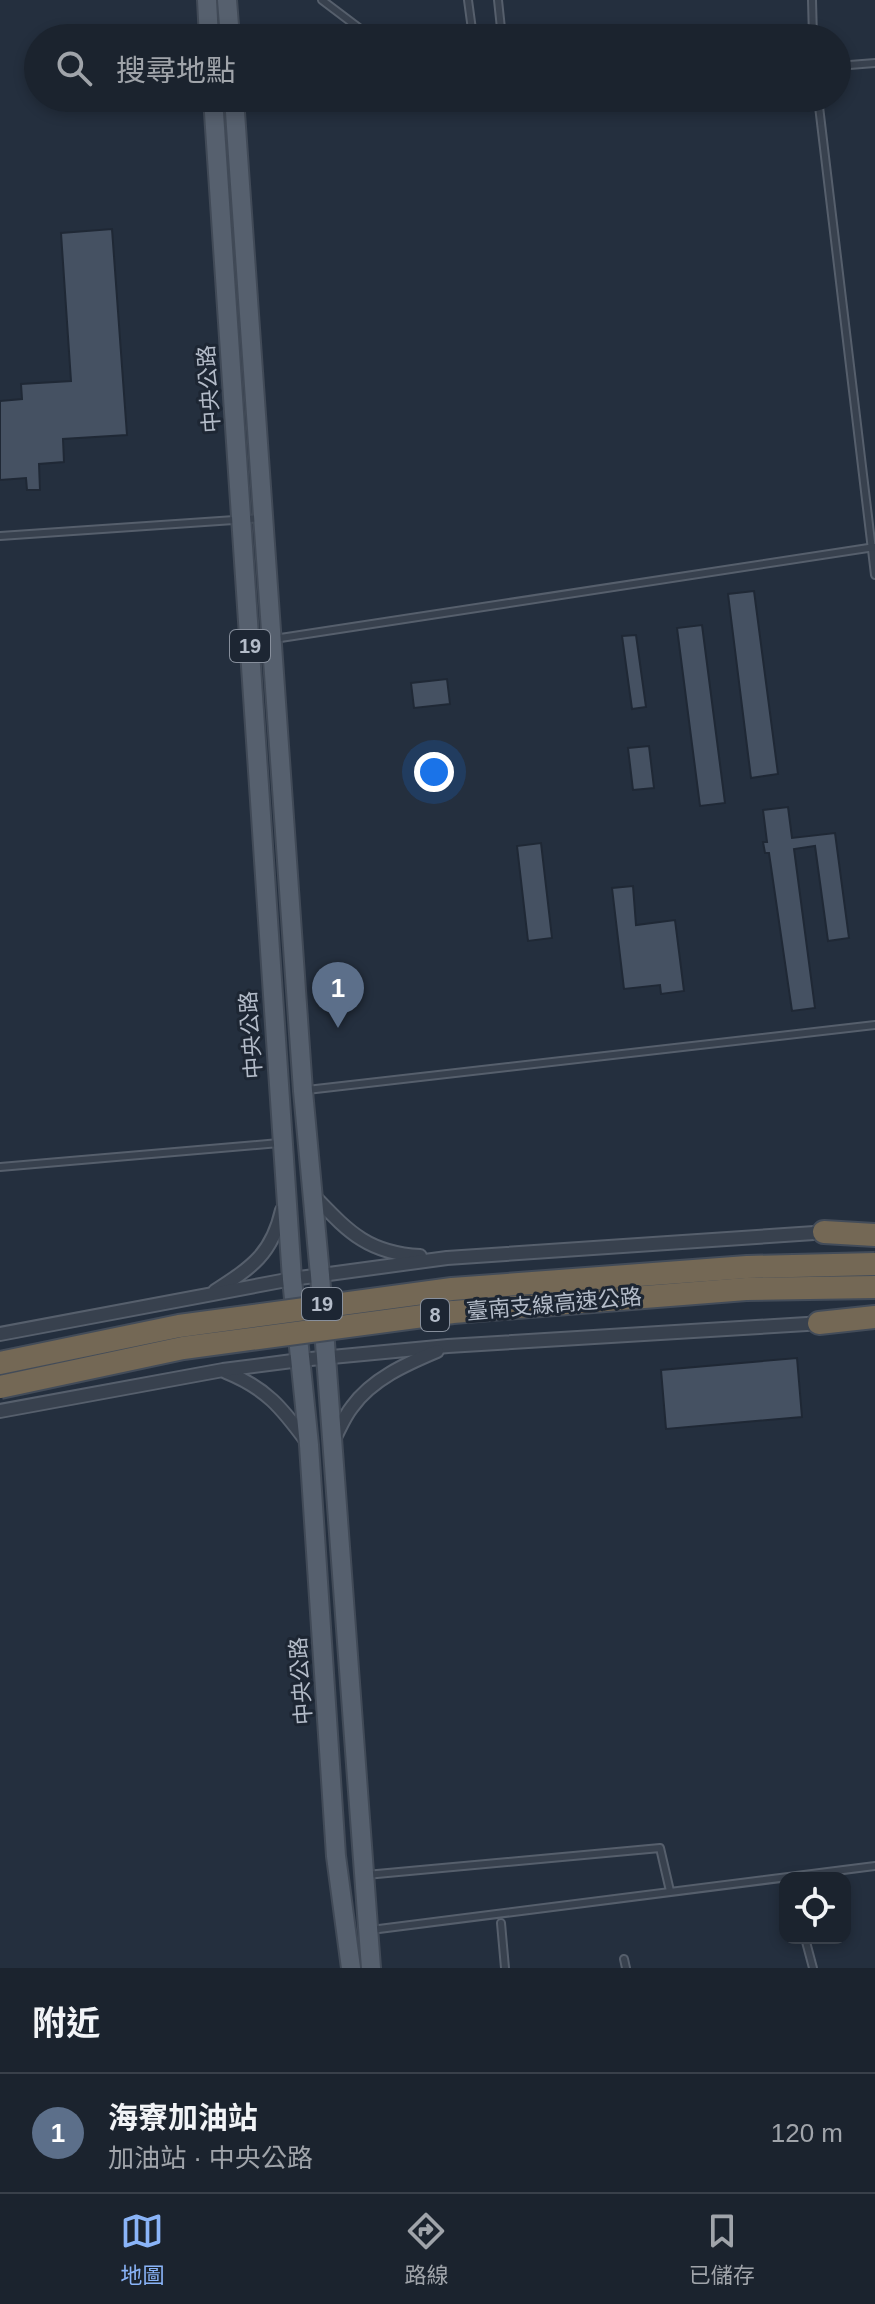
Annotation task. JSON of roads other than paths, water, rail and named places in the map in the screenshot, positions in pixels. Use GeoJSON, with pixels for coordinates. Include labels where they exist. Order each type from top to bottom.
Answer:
{"type":"FeatureCollection","features":[{"type":"Feature","properties":{"kind":"highway"},"geometry":{"type":"LineString","coordinates":[[824,1232],[875,1232]]}},
{"type":"Feature","properties":{"kind":"highway","name":"臺南支線高速公路"},"geometry":{"type":"LineString","coordinates":[[0,1363],[179,1326],[452,1289],[747,1267],[875,1264]]}},
{"type":"Feature","properties":{"kind":"highway","name":"臺南支線高速公路"},"geometry":{"type":"LineString","coordinates":[[0,1387],[183,1348],[453,1312],[746,1289],[875,1287]]}},
{"type":"Feature","properties":{"kind":"highway"},"geometry":{"type":"LineString","coordinates":[[819,1323],[875,1317]]}},
{"type":"Feature","properties":{"kind":"main road"},"geometry":{"type":"LineString","coordinates":[[207,0],[208,24]]}},
{"type":"Feature","properties":{"kind":"main road"},"geometry":{"type":"LineString","coordinates":[[227,0],[229,24]]}},
{"type":"Feature","properties":{"kind":"main road","name":"中央公路"},"geometry":{"type":"LineString","coordinates":[[214,112],[292,1279],[309,1445],[336,1856],[351,1968]]}},
{"type":"Feature","properties":{"kind":"main road","name":"中央公路"},"geometry":{"type":"LineString","coordinates":[[235,112],[303,1091],[327,1358],[371,1968]]}},
{"type":"Feature","properties":{"kind":"street"},"geometry":{"type":"LineString","coordinates":[[311,1193],[354,1237],[404,1255],[447,1258]]}},
{"type":"Feature","properties":{"kind":"street"},"geometry":{"type":"LineString","coordinates":[[208,1296],[261,1257],[273,1241],[286,1195]]}},
{"type":"Feature","properties":{"kind":"street"},"geometry":{"type":"LineString","coordinates":[[0,1334],[292,1279],[447,1258],[824,1232]]}},
{"type":"Feature","properties":{"kind":"street"},"geometry":{"type":"LineString","coordinates":[[0,1411],[223,1370],[300,1360],[448,1346],[819,1323],[875,1324]]}},
{"type":"Feature","properties":{"kind":"street"},"geometry":{"type":"LineString","coordinates":[[332,1444],[351,1407],[366,1392],[396,1369],[448,1346]]}},
{"type":"Feature","properties":{"kind":"street"},"geometry":{"type":"LineString","coordinates":[[223,1370],[258,1386],[289,1417],[309,1445]]}},
{"type":"Feature","properties":{"kind":"lane"},"geometry":{"type":"LineString","coordinates":[[322,0],[354,24]]}},
{"type":"Feature","properties":{"kind":"lane"},"geometry":{"type":"LineString","coordinates":[[468,0],[471,24]]}},
{"type":"Feature","properties":{"kind":"lane"},"geometry":{"type":"LineString","coordinates":[[498,0],[501,24]]}},
{"type":"Feature","properties":{"kind":"lane"},"geometry":{"type":"LineString","coordinates":[[812,0],[813,24]]}},
{"type":"Feature","properties":{"kind":"lane"},"geometry":{"type":"LineString","coordinates":[[851,65],[875,63]]}},
{"type":"Feature","properties":{"kind":"lane"},"geometry":{"type":"LineString","coordinates":[[820,112],[875,575]]}},
{"type":"Feature","properties":{"kind":"lane"},"geometry":{"type":"LineString","coordinates":[[0,536],[262,518]]}},
{"type":"Feature","properties":{"kind":"lane"},"geometry":{"type":"LineString","coordinates":[[271,640],[873,547]]}},
{"type":"Feature","properties":{"kind":"lane"},"geometry":{"type":"LineString","coordinates":[[303,1091],[875,1025]]}},
{"type":"Feature","properties":{"kind":"lane"},"geometry":{"type":"LineString","coordinates":[[0,1167],[283,1143]]}},
{"type":"Feature","properties":{"kind":"lane"},"geometry":{"type":"LineString","coordinates":[[363,1875],[660,1848],[670,1891]]}},
{"type":"Feature","properties":{"kind":"lane"},"geometry":{"type":"LineString","coordinates":[[829,1872],[875,1866]]}},
{"type":"Feature","properties":{"kind":"lane"},"geometry":{"type":"LineString","coordinates":[[367,1930],[779,1878]]}},
{"type":"Feature","properties":{"kind":"lane"},"geometry":{"type":"LineString","coordinates":[[501,1923],[505,1968]]}},
{"type":"Feature","properties":{"kind":"lane"},"geometry":{"type":"LineString","coordinates":[[807,1944],[813,1968]]}},
{"type":"Feature","properties":{"kind":"lane"},"geometry":{"type":"LineString","coordinates":[[624,1959],[626,1968]]}},
{"type":"Feature","properties":{"kind":"place","name":"海寮加油站"},"geometry":{"type":"Point","coordinates":[338,1028]}}]}
